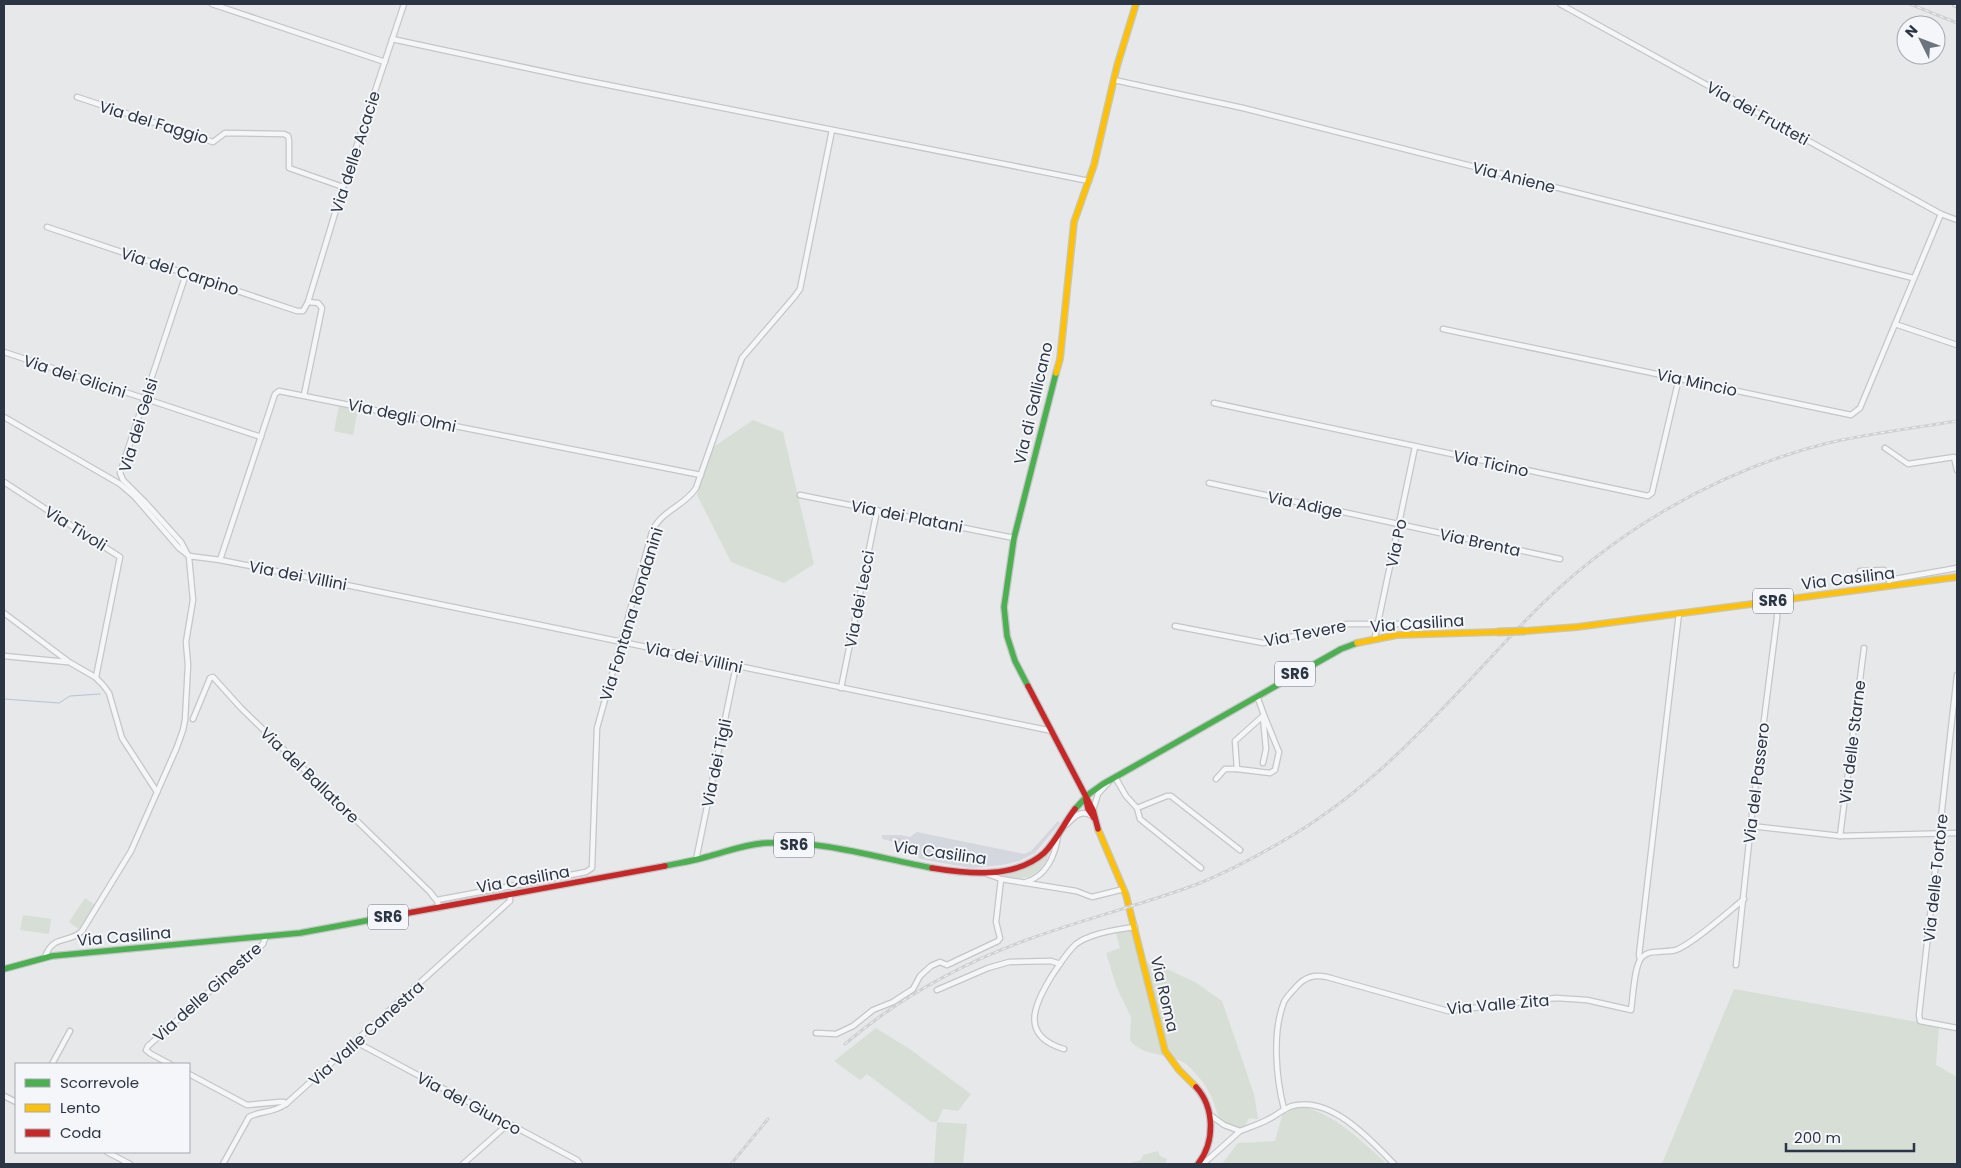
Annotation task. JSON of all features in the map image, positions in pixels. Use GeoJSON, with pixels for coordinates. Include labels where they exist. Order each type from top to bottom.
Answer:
{"type":"FeatureCollection","features":[{"type":"Feature","properties":{"kind":"main road","name":"Via di Gallicano"},"geometry":{"type":"LineString","coordinates":[[1086,797],[1015,661],[1007,636],[1004,607],[1014,538],[1060,359],[1071,233],[1089,181],[1114,80],[1136,4]]}},
{"type":"Feature","properties":{"kind":"main road","name":"Via Casilina"},"geometry":{"type":"LineString","coordinates":[[4,969],[45,956],[300,933],[696,860],[755,844],[804,845],[849,851],[949,870],[984,874],[1013,869],[1029,863],[1042,854],[1086,797],[1114,777],[1358,641],[1375,637],[1525,632],[1889,584],[1957,577]]}},
{"type":"Feature","properties":{"kind":"main road","name":"Via Roma"},"geometry":{"type":"LineString","coordinates":[[1086,797],[1093,810],[1094,818]]}},
{"type":"Feature","properties":{"kind":"main road","name":"Via Roma"},"geometry":{"type":"LineString","coordinates":[[1086,797],[1087,808],[1094,818],[1124,889],[1165,1049],[1175,1065],[1202,1093],[1207,1102],[1211,1142],[1198,1164]]}},
{"type":"Feature","properties":{"kind":"street"},"geometry":{"type":"LineString","coordinates":[[212,4],[385,62]]}},
{"type":"Feature","properties":{"kind":"street","name":"Via delle Acacie"},"geometry":{"type":"LineString","coordinates":[[308,302],[343,187],[404,4]]}},
{"type":"Feature","properties":{"kind":"street","name":"Via dei Frutteti"},"geometry":{"type":"LineString","coordinates":[[1560,4],[1941,214],[1957,220]]}},
{"type":"Feature","properties":{"kind":"street"},"geometry":{"type":"LineString","coordinates":[[392,39],[1089,181]]}},
{"type":"Feature","properties":{"kind":"street","name":"Via Aniene"},"geometry":{"type":"LineString","coordinates":[[1114,80],[1243,108],[1913,278]]}},
{"type":"Feature","properties":{"kind":"street","name":"Via del Faggio"},"geometry":{"type":"LineString","coordinates":[[77,97],[213,142],[225,133],[284,134],[288,138],[289,168],[343,187]]}},
{"type":"Feature","properties":{"kind":"street","name":"Via Fontana Rondanini"},"geometry":{"type":"LineString","coordinates":[[437,900],[586,872],[591,869],[597,728],[620,642],[655,526],[665,514],[692,494],[701,475],[742,358],[800,289],[832,130]]}},
{"type":"Feature","properties":{"kind":"street","name":"Via Mincio"},"geometry":{"type":"LineString","coordinates":[[1442,329],[1851,415],[1860,408],[1941,214]]}},
{"type":"Feature","properties":{"kind":"street","name":"Via del Carpino"},"geometry":{"type":"LineString","coordinates":[[46,227],[297,311],[303,311],[308,302]]}},
{"type":"Feature","properties":{"kind":"street","name":"Via dei Gelsi"},"geometry":{"type":"LineString","coordinates":[[186,274],[121,470],[121,476],[181,542],[189,556]]}},
{"type":"Feature","properties":{"kind":"street"},"geometry":{"type":"LineString","coordinates":[[304,395],[322,310],[319,304],[308,302]]}},
{"type":"Feature","properties":{"kind":"street"},"geometry":{"type":"LineString","coordinates":[[1895,324],[1957,346]]}},
{"type":"Feature","properties":{"kind":"street","name":"Via dei Glicini"},"geometry":{"type":"LineString","coordinates":[[4,352],[261,437]]}},
{"type":"Feature","properties":{"kind":"street","name":"Via Ticino"},"geometry":{"type":"LineString","coordinates":[[1214,403],[1416,448],[1649,496],[1652,493],[1679,378]]}},
{"type":"Feature","properties":{"kind":"street","name":"Via degli Olmi"},"geometry":{"type":"LineString","coordinates":[[220,560],[277,392],[304,395],[701,475]]}},
{"type":"Feature","properties":{"kind":"street"},"geometry":{"type":"LineString","coordinates":[[4,417],[120,484],[134,496],[181,550],[189,556],[193,600],[186,642],[188,665],[185,724],[157,792],[125,861],[84,929],[75,936],[55,942],[45,956]]}},
{"type":"Feature","properties":{"kind":"street","name":"Via Po"},"geometry":{"type":"LineString","coordinates":[[1375,637],[1416,448]]}},
{"type":"Feature","properties":{"kind":"street"},"geometry":{"type":"LineString","coordinates":[[1885,448],[1908,464],[1954,457],[1957,470]]}},
{"type":"Feature","properties":{"kind":"street","name":"Via Tivoli"},"geometry":{"type":"LineString","coordinates":[[4,482],[120,557],[96,677]]}},
{"type":"Feature","properties":{"kind":"street","name":"Via Adige"},"geometry":{"type":"LineString","coordinates":[[1209,483],[1400,525]]}},
{"type":"Feature","properties":{"kind":"street","name":"Via dei Platani"},"geometry":{"type":"LineString","coordinates":[[800,495],[1014,538]]}},
{"type":"Feature","properties":{"kind":"street","name":"Via dei Lecci"},"geometry":{"type":"LineString","coordinates":[[841,688],[877,510]]}},
{"type":"Feature","properties":{"kind":"street","name":"Via Brenta"},"geometry":{"type":"LineString","coordinates":[[1400,525],[1560,559]]}},
{"type":"Feature","properties":{"kind":"street","name":"Via dei Villini"},"geometry":{"type":"LineString","coordinates":[[189,556],[220,560],[1052,731]]}},
{"type":"Feature","properties":{"kind":"street"},"geometry":{"type":"LineString","coordinates":[[1860,572],[1883,570],[1888,573],[1889,584],[1957,568]]}},
{"type":"Feature","properties":{"kind":"street","name":"Via del Passero"},"geometry":{"type":"LineString","coordinates":[[1736,966],[1777,618],[1777,600]]}},
{"type":"Feature","properties":{"kind":"street"},"geometry":{"type":"LineString","coordinates":[[4,613],[69,662],[96,677],[109,692],[122,738],[157,792]]}},
{"type":"Feature","properties":{"kind":"street"},"geometry":{"type":"LineString","coordinates":[[1679,613],[1640,959],[1649,953],[1665,952],[1680,948],[1744,899]]}},
{"type":"Feature","properties":{"kind":"street","name":"Via Tevere"},"geometry":{"type":"LineString","coordinates":[[1175,626],[1263,643],[1343,625],[1452,624]]}},
{"type":"Feature","properties":{"kind":"street","name":"Via delle Starne"},"geometry":{"type":"LineString","coordinates":[[1840,836],[1864,648]]}},
{"type":"Feature","properties":{"kind":"street"},"geometry":{"type":"LineString","coordinates":[[4,656],[69,662]]}},
{"type":"Feature","properties":{"kind":"street","name":"Via dei Tigli"},"geometry":{"type":"LineString","coordinates":[[696,860],[736,666]]}},
{"type":"Feature","properties":{"kind":"street","name":"Via delle Tortore"},"geometry":{"type":"LineString","coordinates":[[1957,675],[1956,703],[1920,1021],[1957,1028]]}},
{"type":"Feature","properties":{"kind":"street","name":"Via del Ballatore"},"geometry":{"type":"LineString","coordinates":[[193,719],[212,676],[240,708],[437,900],[440,908]]}},
{"type":"Feature","properties":{"kind":"street"},"geometry":{"type":"LineString","coordinates":[[1216,779],[1224,769],[1270,773],[1275,770],[1278,751],[1257,696]]}},
{"type":"Feature","properties":{"kind":"street"},"geometry":{"type":"LineString","coordinates":[[1263,763],[1266,749],[1264,715]]}},
{"type":"Feature","properties":{"kind":"street"},"geometry":{"type":"LineString","coordinates":[[1237,770],[1234,742],[1264,715]]}},
{"type":"Feature","properties":{"kind":"street"},"geometry":{"type":"LineString","coordinates":[[1093,810],[1098,794],[1114,777],[1126,796],[1137,808],[1141,820],[1201,868]]}},
{"type":"Feature","properties":{"kind":"street"},"geometry":{"type":"LineString","coordinates":[[1137,808],[1171,796],[1240,850]]}},
{"type":"Feature","properties":{"kind":"street"},"geometry":{"type":"LineString","coordinates":[[1064,827],[1081,813],[1088,813],[1094,818]]}},
{"type":"Feature","properties":{"kind":"street"},"geometry":{"type":"LineString","coordinates":[[1751,826],[1840,836],[1957,833]]}},
{"type":"Feature","properties":{"kind":"street"},"geometry":{"type":"LineString","coordinates":[[1025,883],[1036,879],[1044,871],[1055,850],[1058,835]]}},
{"type":"Feature","properties":{"kind":"street"},"geometry":{"type":"LineString","coordinates":[[984,874],[1001,879],[1076,891],[1092,897],[1124,889]]}},
{"type":"Feature","properties":{"kind":"street"},"geometry":{"type":"LineString","coordinates":[[816,1033],[830,1035],[840,1033],[873,1010],[893,1002],[913,989],[920,976],[934,964],[940,962],[947,965],[998,941],[1000,938],[996,922],[1001,879]]}},
{"type":"Feature","properties":{"kind":"street","name":"Via Valle Canestra"},"geometry":{"type":"LineString","coordinates":[[222,1164],[248,1118],[254,1114],[272,1112],[286,1104],[510,902],[510,895]]}},
{"type":"Feature","properties":{"kind":"street"},"geometry":{"type":"LineString","coordinates":[[1064,1049],[1048,1044],[1041,1037],[1034,1013],[1039,998],[1060,964],[1076,944],[1084,939],[1135,927]]}},
{"type":"Feature","properties":{"kind":"street","name":"Via delle Ginestre"},"geometry":{"type":"LineString","coordinates":[[168,1063],[147,1052],[148,1046],[263,944],[266,936]]}},
{"type":"Feature","properties":{"kind":"street","name":"Via Valle Zita"},"geometry":{"type":"LineString","coordinates":[[1284,1109],[1279,1085],[1276,1035],[1287,997],[1308,977],[1323,976],[1448,1011],[1556,998],[1587,1000],[1631,1010],[1640,959]]}},
{"type":"Feature","properties":{"kind":"street"},"geometry":{"type":"LineString","coordinates":[[937,990],[988,968],[1008,962],[1051,961],[1060,964]]}},
{"type":"Feature","properties":{"kind":"street"},"geometry":{"type":"LineString","coordinates":[[53,1063],[70,1031]]}},
{"type":"Feature","properties":{"kind":"street","name":"Via del Giunco"},"geometry":{"type":"LineString","coordinates":[[356,1042],[577,1160],[580,1164]]}},
{"type":"Feature","properties":{"kind":"street"},"geometry":{"type":"LineString","coordinates":[[190,1075],[246,1105],[280,1102],[286,1104]]}},
{"type":"Feature","properties":{"kind":"street"},"geometry":{"type":"LineString","coordinates":[[1203,1164],[1240,1131],[1270,1119],[1284,1109],[1300,1104],[1330,1111],[1344,1118],[1394,1164]]}},
{"type":"Feature","properties":{"kind":"street"},"geometry":{"type":"LineString","coordinates":[[1209,1114],[1224,1125],[1240,1131]]}},
{"type":"Feature","properties":{"kind":"street"},"geometry":{"type":"LineString","coordinates":[[463,1164],[508,1124]]}},
{"type":"Feature","properties":{"kind":"street"},"geometry":{"type":"LineString","coordinates":[[109,1153],[130,1164]]}},
{"type":"Feature","properties":{"kind":"shaded area"},"geometry":{"type":"Polygon","coordinates":[[[339,406],[358,409],[353,435],[334,431],[339,406]]]}},
{"type":"Feature","properties":{"kind":"shaded area"},"geometry":{"type":"Polygon","coordinates":[[[753,420],[783,432],[814,564],[784,583],[731,562],[697,495],[712,448],[753,420]]]}},
{"type":"Feature","properties":{"kind":"shaded area"},"geometry":{"type":"Polygon","coordinates":[[[1058,821],[1060,823],[1035,853],[1019,861],[1002,865],[971,868],[920,859],[907,845],[882,839],[882,835],[910,837],[917,832],[1024,854],[1031,851],[1058,821]]]}},
{"type":"Feature","properties":{"kind":"shaded area"},"geometry":{"type":"Polygon","coordinates":[[[1048,854],[1047,860],[1036,873],[1019,878],[1001,875],[1031,866],[1048,854]]]}},
{"type":"Feature","properties":{"kind":"shaded area"},"geometry":{"type":"Polygon","coordinates":[[[85,898],[95,905],[79,929],[69,922],[85,898]]]}},
{"type":"Feature","properties":{"kind":"shaded area"},"geometry":{"type":"Polygon","coordinates":[[[23,915],[51,919],[49,934],[20,930],[23,915]]]}},
{"type":"Feature","properties":{"kind":"shaded area"},"geometry":{"type":"Polygon","coordinates":[[[1132,929],[1140,961],[1158,965],[1195,982],[1222,1001],[1254,1094],[1258,1119],[1249,1118],[1244,1127],[1225,1125],[1204,1084],[1187,1065],[1173,1058],[1142,1049],[1130,1040],[1131,1017],[1117,988],[1106,953],[1120,948],[1116,933],[1121,930],[1132,929]]]}},
{"type":"Feature","properties":{"kind":"shaded area"},"geometry":{"type":"Polygon","coordinates":[[[1734,989],[1939,1026],[1936,1065],[1957,1077],[1957,1164],[1662,1164],[1734,989]]]}},
{"type":"Feature","properties":{"kind":"shaded area"},"geometry":{"type":"Polygon","coordinates":[[[876,1028],[911,1050],[971,1094],[958,1111],[943,1109],[937,1122],[931,1122],[867,1074],[860,1080],[834,1061],[876,1028]]]}},
{"type":"Feature","properties":{"kind":"shaded area"},"geometry":{"type":"Polygon","coordinates":[[[1299,1106],[1336,1121],[1387,1164],[1222,1164],[1238,1143],[1275,1141],[1283,1113],[1299,1106]]]}},
{"type":"Feature","properties":{"kind":"shaded area"},"geometry":{"type":"Polygon","coordinates":[[[937,1122],[967,1124],[963,1164],[934,1164],[937,1122]]]}},
{"type":"Feature","properties":{"kind":"shaded area"},"geometry":{"type":"Polygon","coordinates":[[[1158,1151],[1160,1156],[1167,1159],[1165,1164],[1126,1164],[1141,1160],[1143,1155],[1158,1151]]]}},
{"type":"Feature","properties":{"kind":"waterway"},"geometry":{"type":"LineString","coordinates":[[4,699],[59,703],[70,696],[100,694]]}},
{"type":"Feature","properties":{"kind":"railway"},"geometry":{"type":"LineString","coordinates":[[1910,4],[1957,23]]}},
{"type":"Feature","properties":{"kind":"railway"},"geometry":{"type":"LineString","coordinates":[[845,1044],[911,996],[982,958],[1053,931],[1158,898],[1224,873],[1293,835],[1327,813],[1417,735],[1559,588],[1592,560],[1665,510],[1745,470],[1786,455],[1844,439],[1957,421]]}},
{"type":"Feature","properties":{"kind":"railway"},"geometry":{"type":"LineString","coordinates":[[892,839],[899,839]]}},
{"type":"Feature","properties":{"kind":"railway"},"geometry":{"type":"LineString","coordinates":[[731,1164],[768,1119]]}},
{"type":"Feature","properties":{"kind":"traffic: fast"},"geometry":{"type":"LineString","coordinates":[[1028,686],[1015,661],[1007,636],[1004,607],[1014,538],[1056,373]]}},
{"type":"Feature","properties":{"kind":"traffic: fast"},"geometry":{"type":"LineString","coordinates":[[1075,809],[1089,794],[1103,784],[1341,649],[1357,643]]}},
{"type":"Feature","properties":{"kind":"traffic: fast"},"geometry":{"type":"LineString","coordinates":[[665,866],[696,860],[751,845],[787,843],[829,847],[932,868]]}},
{"type":"Feature","properties":{"kind":"traffic: fast"},"geometry":{"type":"LineString","coordinates":[[4,969],[52,956],[300,933],[408,913]]}},
{"type":"Feature","properties":{"kind":"traffic: slow"},"geometry":{"type":"LineString","coordinates":[[1056,373],[1060,359],[1074,222],[1094,165],[1117,66],[1136,4]]}},
{"type":"Feature","properties":{"kind":"traffic: slow"},"geometry":{"type":"LineString","coordinates":[[1525,631],[1577,627],[1957,577]]}},
{"type":"Feature","properties":{"kind":"traffic: slow"},"geometry":{"type":"LineString","coordinates":[[1497,632],[1525,631]]}},
{"type":"Feature","properties":{"kind":"traffic: slow"},"geometry":{"type":"LineString","coordinates":[[1357,643],[1397,635],[1497,632]]}},
{"type":"Feature","properties":{"kind":"traffic: slow"},"geometry":{"type":"LineString","coordinates":[[1098,829],[1126,895],[1165,1051],[1179,1070],[1196,1087]]}},
{"type":"Feature","properties":{"kind":"traffic: jam"},"geometry":{"type":"LineString","coordinates":[[1028,686],[1093,810],[1098,829]]}},
{"type":"Feature","properties":{"kind":"traffic: jam"},"geometry":{"type":"LineString","coordinates":[[1086,800],[1088,809],[1094,818]]}},
{"type":"Feature","properties":{"kind":"traffic: jam"},"geometry":{"type":"LineString","coordinates":[[932,868],[976,873],[1005,871],[1019,867],[1044,853],[1053,843],[1075,809]]}},
{"type":"Feature","properties":{"kind":"traffic: jam"},"geometry":{"type":"LineString","coordinates":[[408,913],[665,866]]}},
{"type":"Feature","properties":{"kind":"traffic: jam"},"geometry":{"type":"LineString","coordinates":[[1196,1087],[1207,1105],[1210,1125],[1208,1146],[1198,1164]]}}]}
